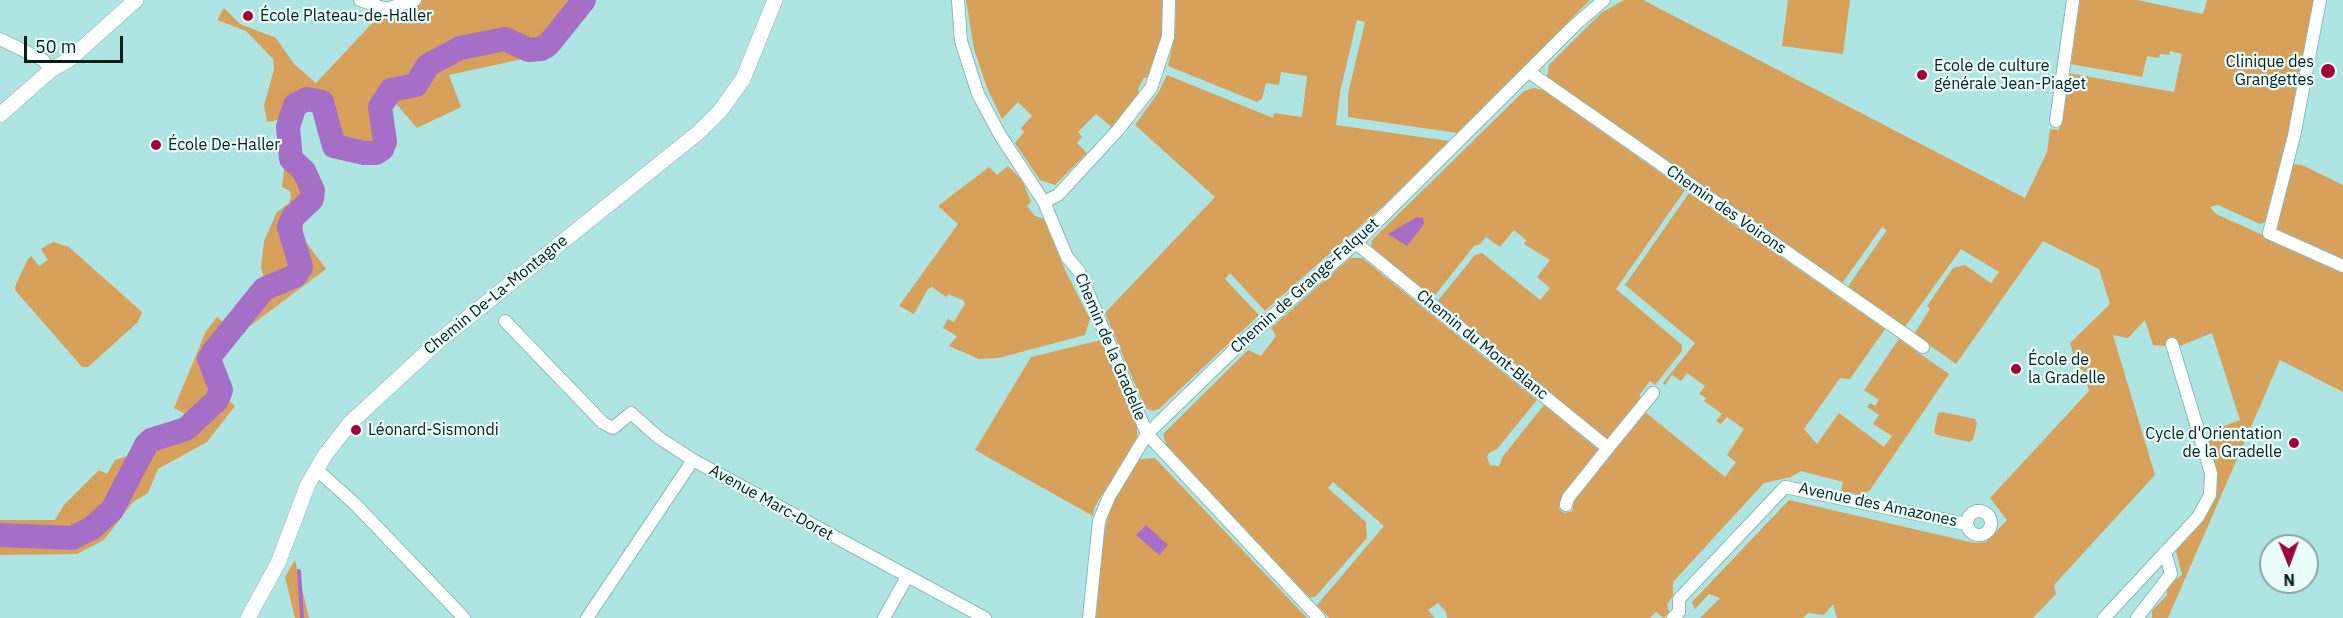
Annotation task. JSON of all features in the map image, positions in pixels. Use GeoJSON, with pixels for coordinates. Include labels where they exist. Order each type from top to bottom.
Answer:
{"type":"FeatureCollection","features":[{"type":"Feature","properties":{"kind":"street"},"geometry":{"type":"LineString","coordinates":[[51,70],[65,51],[122,0]]}},
{"type":"Feature","properties":{"kind":"street"},"geometry":{"type":"LineString","coordinates":[[0,115],[51,70],[70,59],[136,0]]}},
{"type":"Feature","properties":{"kind":"street"},"geometry":{"type":"LineString","coordinates":[[360,0],[386,9],[415,0]]}},
{"type":"Feature","properties":{"kind":"street","name":"Chemin De-La-Montagne"},"geometry":{"type":"LineString","coordinates":[[248,618],[278,563],[302,497],[316,469],[350,423],[409,366],[699,132],[720,111],[743,79],[775,0]]}},
{"type":"Feature","properties":{"kind":"street","name":"Chemin de la Gradelle"},"geometry":{"type":"LineString","coordinates":[[958,0],[961,40],[978,94],[1000,135],[1044,202],[1067,257],[1079,271],[1147,434],[1318,618]]}},
{"type":"Feature","properties":{"kind":"street"},"geometry":{"type":"LineString","coordinates":[[1044,202],[1058,195],[1117,131],[1150,88],[1168,37],[1169,0]]}},
{"type":"Feature","properties":{"kind":"street","name":"Chemin de Grange-Falquet"},"geometry":{"type":"LineString","coordinates":[[1089,618],[1099,521],[1109,497],[1147,434],[1237,347],[1356,243],[1575,25],[1604,0]]}},
{"type":"Feature","properties":{"kind":"street"},"geometry":{"type":"LineString","coordinates":[[2056,121],[2073,0]]}},
{"type":"Feature","properties":{"kind":"street"},"geometry":{"type":"LineString","coordinates":[[2320,0],[2294,136],[2269,233],[2343,266]]}},
{"type":"Feature","properties":{"kind":"street"},"geometry":{"type":"LineString","coordinates":[[0,39],[43,60],[51,70]]}},
{"type":"Feature","properties":{"kind":"street","name":"Chemin des Voirons"},"geometry":{"type":"LineString","coordinates":[[1529,72],[1923,347]]}},
{"type":"Feature","properties":{"kind":"street","name":"Chemin du Mont-Blanc"},"geometry":{"type":"LineString","coordinates":[[1356,243],[1608,448]]}},
{"type":"Feature","properties":{"kind":"street"},"geometry":{"type":"LineString","coordinates":[[505,321],[603,423],[613,428],[631,412],[658,437],[693,460]]}},
{"type":"Feature","properties":{"kind":"street"},"geometry":{"type":"LineString","coordinates":[[2104,618],[2198,518],[2210,495],[2211,473],[2172,344]]}},
{"type":"Feature","properties":{"kind":"street"},"geometry":{"type":"LineString","coordinates":[[1566,505],[1568,498],[1653,393]]}},
{"type":"Feature","properties":{"kind":"street","name":"Avenue Marc-Doret"},"geometry":{"type":"LineString","coordinates":[[587,618],[693,460],[985,618]]}},
{"type":"Feature","properties":{"kind":"street"},"geometry":{"type":"LineString","coordinates":[[316,469],[355,504],[464,618]]}},
{"type":"Feature","properties":{"kind":"street","name":"Avenue des Amazones"},"geometry":{"type":"LineString","coordinates":[[1673,618],[1679,612],[1679,599],[1785,487],[1966,524]]}},
{"type":"Feature","properties":{"kind":"street"},"geometry":{"type":"LineString","coordinates":[[2137,618],[2172,574],[2165,552]]}},
{"type":"Feature","properties":{"kind":"street"},"geometry":{"type":"LineString","coordinates":[[884,618],[907,577]]}},
{"type":"Feature","properties":{"kind":"shaded area"},"geometry":{"type":"Polygon","coordinates":[[[423,0],[595,0],[555,52],[449,75],[461,107],[417,128],[392,99],[376,102],[374,117],[379,131],[380,146],[364,150],[337,143],[332,139],[329,107],[325,100],[317,95],[298,100],[277,120],[267,122],[264,105],[274,70],[273,59],[246,31],[217,20],[224,8],[240,24],[276,38],[294,64],[316,83],[379,16],[397,13],[423,0]]]}},
{"type":"Feature","properties":{"kind":"shaded area"},"geometry":{"type":"Polygon","coordinates":[[[966,0],[1164,0],[1164,30],[1151,76],[1144,78],[1138,89],[1139,95],[1113,128],[1096,114],[1078,132],[1082,137],[1077,143],[1087,153],[1055,185],[1040,180],[1015,143],[1024,132],[1021,128],[1032,116],[1018,102],[1002,119],[987,88],[974,49],[966,0]]]}},
{"type":"Feature","properties":{"kind":"shaded area"},"geometry":{"type":"Polygon","coordinates":[[[1176,0],[1590,0],[1457,133],[1348,117],[1348,94],[1365,22],[1357,20],[1340,92],[1336,125],[1449,141],[1382,207],[1265,311],[1230,273],[1225,279],[1259,315],[1159,409],[1153,411],[1145,408],[1105,313],[1215,197],[1135,125],[1158,93],[1167,75],[1273,118],[1274,113],[1302,117],[1307,76],[1281,72],[1279,85],[1266,83],[1262,99],[1257,102],[1168,66],[1175,34],[1176,0]]]}},
{"type":"Feature","properties":{"kind":"shaded area"},"geometry":{"type":"Polygon","coordinates":[[[1624,0],[1643,0],[2025,198],[2047,152],[2050,129],[2059,130],[2068,73],[2174,92],[2182,54],[2170,51],[2169,55],[2160,54],[2159,58],[2147,56],[2142,77],[2071,64],[2080,0],[2137,0],[2203,14],[2207,0],[2317,0],[2302,72],[2298,72],[2297,78],[2300,81],[2284,154],[2265,222],[2260,224],[2218,205],[2210,207],[2216,214],[2343,271],[2343,392],[2280,360],[2168,618],[2152,618],[2152,611],[2167,595],[2167,586],[2182,575],[2175,547],[2210,509],[2215,490],[2206,441],[2224,426],[2240,420],[2212,333],[2177,347],[2153,345],[2145,320],[2128,338],[2113,335],[2155,475],[2054,585],[2056,594],[2033,618],[1837,618],[1833,604],[1824,615],[1808,613],[1803,618],[1700,618],[1720,598],[1709,594],[1695,609],[1692,602],[1789,500],[1974,543],[1986,542],[2007,520],[1990,498],[2089,391],[2083,370],[2078,369],[2070,343],[2110,304],[2099,269],[2043,241],[1956,364],[1914,334],[1930,309],[1927,306],[1953,268],[1965,265],[1991,283],[1999,272],[1961,249],[1904,328],[1847,288],[1887,230],[1882,227],[1841,285],[1549,80],[1547,76],[1549,65],[1601,13],[1624,0]]]}},
{"type":"Feature","properties":{"kind":"shaded area"},"geometry":{"type":"Polygon","coordinates":[[[1788,0],[1850,0],[1843,54],[1782,46],[1788,0]]]}},
{"type":"Feature","properties":{"kind":"shaded area"},"geometry":{"type":"Polygon","coordinates":[[[1534,88],[1543,90],[1685,190],[1616,289],[1682,345],[1682,351],[1655,385],[1650,381],[1640,394],[1640,403],[1610,439],[1606,440],[1436,303],[1475,255],[1482,253],[1540,300],[1550,288],[1537,277],[1550,260],[1524,244],[1526,240],[1514,230],[1500,247],[1486,237],[1480,244],[1474,246],[1432,299],[1371,250],[1372,240],[1524,91],[1534,88]]]}},
{"type":"Feature","properties":{"kind":"shaded area"},"geometry":{"type":"Polygon","coordinates":[[[285,161],[289,161],[307,187],[306,199],[315,211],[303,222],[303,238],[326,269],[250,326],[236,310],[265,281],[261,268],[264,241],[277,212],[289,203],[291,197],[290,191],[282,187],[285,161]]]}},
{"type":"Feature","properties":{"kind":"shaded area"},"geometry":{"type":"Polygon","coordinates":[[[2293,164],[2302,165],[2343,185],[2343,261],[2276,231],[2274,226],[2293,164]]]}},
{"type":"Feature","properties":{"kind":"shaded area"},"geometry":{"type":"Polygon","coordinates":[[[1008,166],[1022,180],[1031,202],[1027,206],[1035,216],[1044,219],[1066,272],[1090,319],[1085,335],[999,358],[979,359],[949,346],[957,336],[943,328],[948,319],[954,322],[965,304],[963,300],[948,294],[946,297],[932,287],[928,289],[914,314],[899,306],[958,224],[938,206],[989,167],[997,175],[1008,166]]]}},
{"type":"Feature","properties":{"kind":"shaded area"},"geometry":{"type":"Polygon","coordinates":[[[1689,193],[1885,329],[1850,379],[1840,378],[1804,429],[1817,444],[1839,413],[1884,447],[1892,436],[1873,424],[1879,415],[1867,407],[1870,403],[1875,406],[1879,400],[1864,390],[1899,339],[1949,374],[1870,490],[1862,495],[1841,491],[1843,482],[1801,471],[1791,477],[1764,483],[1673,582],[1673,596],[1667,604],[1669,612],[1664,618],[1656,612],[1650,618],[1447,618],[1446,612],[1438,603],[1428,610],[1435,618],[1329,618],[1317,605],[1384,526],[1333,482],[1328,488],[1366,522],[1367,538],[1316,596],[1310,598],[1167,447],[1163,434],[1248,350],[1261,356],[1276,336],[1271,328],[1350,258],[1362,258],[1537,400],[1497,449],[1489,453],[1487,457],[1490,465],[1499,466],[1503,456],[1544,405],[1600,451],[1560,502],[1559,509],[1564,513],[1573,511],[1572,499],[1644,411],[1725,477],[1736,462],[1727,455],[1744,429],[1727,417],[1721,424],[1716,421],[1722,414],[1704,401],[1706,398],[1699,394],[1705,386],[1687,373],[1681,381],[1672,375],[1665,385],[1663,383],[1695,343],[1625,285],[1689,193]]]}},
{"type":"Feature","properties":{"kind":"shaded area"},"geometry":{"type":"Polygon","coordinates":[[[1417,217],[1423,218],[1424,224],[1407,246],[1388,234],[1417,217]]]}},
{"type":"Feature","properties":{"kind":"shaded area"},"geometry":{"type":"Polygon","coordinates":[[[53,242],[69,247],[142,312],[138,322],[88,367],[82,367],[15,290],[28,259],[31,256],[39,266],[48,260],[41,249],[53,242]]]}},
{"type":"Feature","properties":{"kind":"shaded area"},"geometry":{"type":"Polygon","coordinates":[[[217,317],[228,326],[216,339],[204,362],[217,390],[235,406],[207,442],[158,469],[148,493],[133,502],[104,540],[77,554],[0,555],[0,520],[55,520],[64,505],[99,470],[107,474],[115,460],[127,456],[139,438],[149,432],[173,426],[185,414],[174,408],[206,331],[217,317]]]}},
{"type":"Feature","properties":{"kind":"shaded area"},"geometry":{"type":"Polygon","coordinates":[[[1101,340],[1137,425],[1137,438],[1094,508],[1093,516],[975,450],[1031,357],[1101,340]]]}},
{"type":"Feature","properties":{"kind":"shaded area"},"geometry":{"type":"Polygon","coordinates":[[[1938,413],[1975,419],[1977,423],[1973,440],[1970,442],[1937,435],[1934,432],[1938,413]]]}},
{"type":"Feature","properties":{"kind":"shaded area"},"geometry":{"type":"Polygon","coordinates":[[[1155,458],[1307,618],[1096,618],[1101,548],[1110,507],[1139,459],[1155,458]]]}},
{"type":"Feature","properties":{"kind":"shaded area"},"geometry":{"type":"Polygon","coordinates":[[[1146,525],[1168,545],[1159,555],[1136,535],[1146,525]]]}},
{"type":"Feature","properties":{"kind":"shaded area"},"geometry":{"type":"Polygon","coordinates":[[[295,560],[309,618],[295,618],[285,577],[295,560]]]}},
{"type":"Feature","properties":{"kind":"waterway"},"geometry":{"type":"LineString","coordinates":[[0,535],[72,538],[92,528],[112,510],[146,445],[151,440],[186,429],[217,400],[221,390],[209,359],[214,351],[264,289],[295,276],[301,267],[289,227],[293,217],[312,199],[313,191],[304,171],[291,159],[288,127],[295,105],[307,99],[322,102],[334,146],[364,153],[376,153],[382,149],[385,142],[380,107],[391,90],[416,85],[428,65],[460,48],[505,39],[529,50],[541,49],[548,45],[584,0]]}},
{"type":"Feature","properties":{"kind":"waterway"},"geometry":{"type":"LineString","coordinates":[[299,571],[302,618]]}},
{"type":"Feature","properties":{"kind":"place","name":"École Plateau-de-Haller"},"geometry":{"type":"Point","coordinates":[248,16]}},
{"type":"Feature","properties":{"kind":"place","name":"Clinique des Grangettes"},"geometry":{"type":"Point","coordinates":[2328,71]}},
{"type":"Feature","properties":{"kind":"place","name":"Ecole de culture générale Jean-Piaget"},"geometry":{"type":"Point","coordinates":[1922,75]}},
{"type":"Feature","properties":{"kind":"place","name":"École De-Haller"},"geometry":{"type":"Point","coordinates":[156,145]}},
{"type":"Feature","properties":{"kind":"place","name":"École de la Gradelle"},"geometry":{"type":"Point","coordinates":[2016,369]}},
{"type":"Feature","properties":{"kind":"place","name":"Léonard-Sismondi"},"geometry":{"type":"Point","coordinates":[356,430]}},
{"type":"Feature","properties":{"kind":"place","name":"Cycle d'Orientation de la Gradelle"},"geometry":{"type":"Point","coordinates":[2294,443]}}]}
